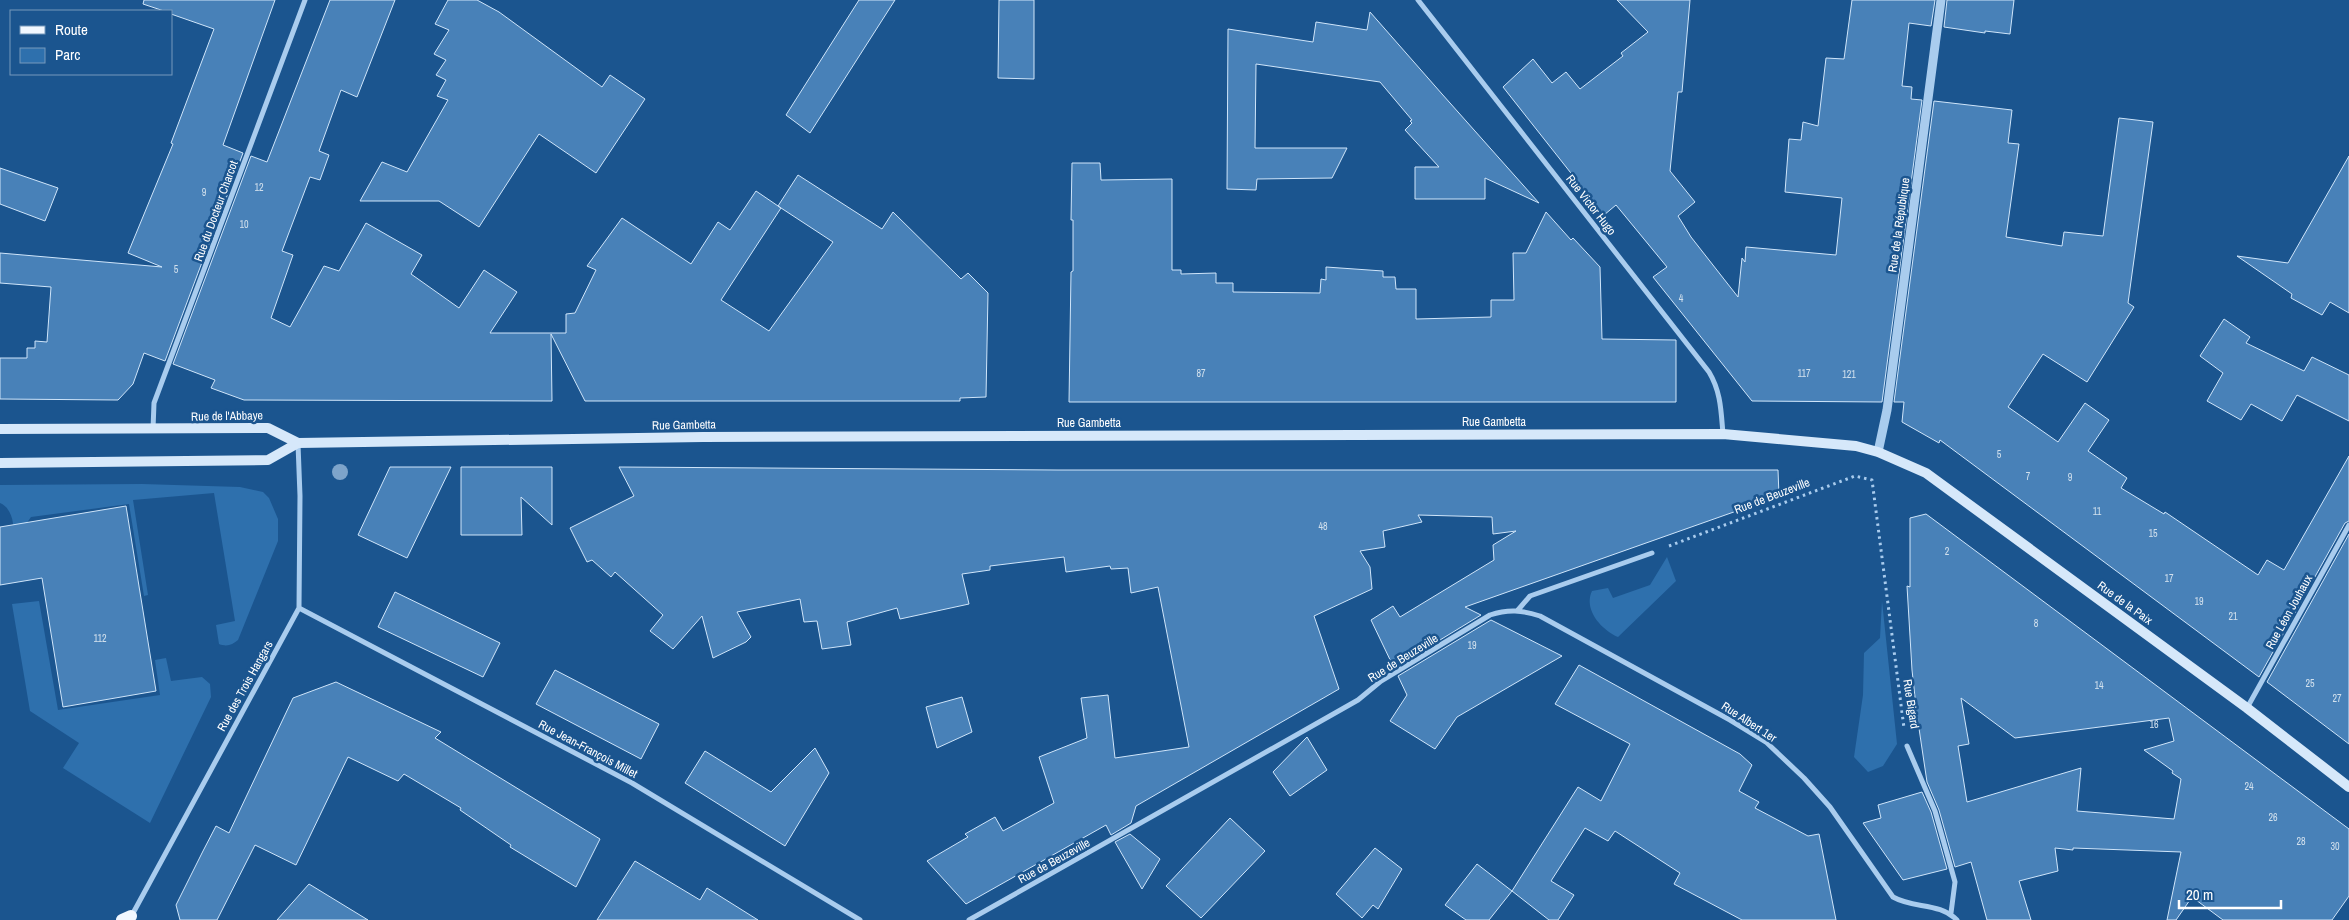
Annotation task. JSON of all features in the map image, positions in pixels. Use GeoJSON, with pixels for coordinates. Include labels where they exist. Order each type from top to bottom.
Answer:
{"type":"FeatureCollection","features":[{"type":"Feature","properties":{"kind":"main road","name":"Rue de l'Abbaye"},"geometry":{"type":"LineString","coordinates":[[0,429],[153,430],[268,428],[298,443]]}},
{"type":"Feature","properties":{"kind":"main road","name":"Rue Gambetta"},"geometry":{"type":"LineString","coordinates":[[298,443],[703,437],[1723,434],[1830,442],[1878,452]]}},
{"type":"Feature","properties":{"kind":"main road"},"geometry":{"type":"LineString","coordinates":[[0,463],[268,460],[298,443]]}},
{"type":"Feature","properties":{"kind":"main road","name":"Rue de la Paix"},"geometry":{"type":"LineString","coordinates":[[1878,452],[1926,473],[2349,786]]}},
{"type":"Feature","properties":{"kind":"street","name":"Rue du Docteur Charcot"},"geometry":{"type":"LineString","coordinates":[[153,430],[154,403],[305,0]]}},
{"type":"Feature","properties":{"kind":"street","name":"Rue Victor Hugo"},"geometry":{"type":"LineString","coordinates":[[1418,0],[1709,372],[1717,386],[1721,400],[1723,434]]}},
{"type":"Feature","properties":{"kind":"street","name":"Rue de la République"},"geometry":{"type":"LineString","coordinates":[[1878,452],[1887,410],[1941,0]]}},
{"type":"Feature","properties":{"kind":"street","name":"Rue des Trois Hangars"},"geometry":{"type":"LineString","coordinates":[[131,919],[299,608],[300,496],[298,443]]}},
{"type":"Feature","properties":{"kind":"street","name":"Rue Léon Jouhaux"},"geometry":{"type":"LineString","coordinates":[[2246,708],[2349,526]]}},
{"type":"Feature","properties":{"kind":"street"},"geometry":{"type":"LineString","coordinates":[[1518,610],[1530,596],[1652,552]]}},
{"type":"Feature","properties":{"kind":"street","name":"Rue Jean-François Millet"},"geometry":{"type":"LineString","coordinates":[[299,608],[632,783],[860,920]]}},
{"type":"Feature","properties":{"kind":"street","name":"Rue Albert 1er"},"geometry":{"type":"LineString","coordinates":[[1518,610],[1540,616],[1730,720],[1766,742],[1804,778],[1830,807],[1893,896],[1900,901],[1936,908],[1951,914]]}},
{"type":"Feature","properties":{"kind":"street","name":"Rue de Beuzeville"},"geometry":{"type":"LineString","coordinates":[[969,920],[1358,700],[1381,681],[1490,615],[1502,611],[1518,610]]}},
{"type":"Feature","properties":{"kind":"street","name":"Rue Bigard"},"geometry":{"type":"LineString","coordinates":[[1907,746],[1935,811],[1955,882],[1951,914]]}},
{"type":"Feature","properties":{"kind":"street"},"geometry":{"type":"LineString","coordinates":[[1951,914],[1957,920]]}},
{"type":"Feature","properties":{"kind":"path","name":"Rue de Beuzeville"},"geometry":{"type":"LineString","coordinates":[[1652,552],[1855,476],[1872,480]]}},
{"type":"Feature","properties":{"kind":"path","name":"Rue Bigard"},"geometry":{"type":"LineString","coordinates":[[1872,480],[1896,678],[1907,746]]}},
{"type":"Feature","properties":{"kind":"green space"},"geometry":{"type":"Polygon","coordinates":[[[142,484],[240,487],[263,492],[269,498],[278,519],[278,541],[238,640],[234,643],[227,645],[219,644],[216,625],[235,621],[214,493],[133,500],[148,595],[144,596],[129,504],[31,517],[14,541],[11,514],[0,503],[0,485],[142,484]]]}},
{"type":"Feature","properties":{"kind":"green space"},"geometry":{"type":"Polygon","coordinates":[[[1667,557],[1676,581],[1618,637],[1606,630],[1592,612],[1590,598],[1592,591],[1608,588],[1613,598],[1650,585],[1667,557]]]}},
{"type":"Feature","properties":{"kind":"green space"},"geometry":{"type":"Polygon","coordinates":[[[39,601],[58,710],[160,695],[155,660],[166,658],[171,681],[202,677],[210,684],[211,697],[150,823],[63,768],[79,743],[30,711],[12,604],[39,601]]]}},
{"type":"Feature","properties":{"kind":"green space"},"geometry":{"type":"Polygon","coordinates":[[[1882,601],[1897,744],[1883,766],[1868,772],[1854,757],[1863,695],[1864,653],[1880,638],[1882,601]]]}},
{"type":"Feature","properties":{"kind":"building"},"geometry":{"type":"Polygon","coordinates":[[[144,0],[275,0],[223,145],[243,153],[165,361],[144,353],[133,384],[118,400],[0,399],[0,358],[27,358],[27,348],[35,348],[35,341],[47,342],[51,287],[0,283],[0,253],[162,267],[128,253],[173,144],[171,143],[214,29],[172,14],[172,10],[161,10],[143,4],[144,0]]]}},
{"type":"Feature","properties":{"kind":"building"},"geometry":{"type":"Polygon","coordinates":[[[330,0],[395,0],[357,97],[341,90],[319,151],[329,155],[320,180],[310,177],[282,251],[293,255],[271,318],[290,327],[324,266],[339,271],[366,223],[422,255],[411,274],[459,308],[484,270],[517,292],[490,333],[566,333],[566,314],[575,313],[596,270],[587,266],[622,218],[691,264],[718,222],[730,230],[756,191],[778,206],[798,175],[882,229],[893,212],[961,279],[968,273],[988,293],[986,397],[960,398],[960,401],[585,401],[551,334],[552,401],[244,400],[211,388],[215,380],[173,364],[251,156],[267,162],[330,0]],[[780,207],[721,300],[769,331],[833,242],[780,207]]]}},
{"type":"Feature","properties":{"kind":"building"},"geometry":{"type":"Polygon","coordinates":[[[448,0],[477,0],[499,12],[602,87],[610,75],[645,99],[596,173],[539,134],[479,227],[439,201],[360,201],[382,162],[407,172],[448,100],[437,96],[446,80],[436,75],[446,60],[434,54],[449,30],[435,24],[448,0]]]}},
{"type":"Feature","properties":{"kind":"building"},"geometry":{"type":"Polygon","coordinates":[[[859,0],[895,0],[810,133],[786,115],[859,0]]]}},
{"type":"Feature","properties":{"kind":"building"},"geometry":{"type":"Polygon","coordinates":[[[999,0],[1034,0],[1034,79],[998,78],[999,0]]]}},
{"type":"Feature","properties":{"kind":"building"},"geometry":{"type":"Polygon","coordinates":[[[1617,0],[1690,0],[1682,92],[1678,92],[1670,171],[1695,202],[1678,216],[1691,237],[1738,297],[1742,258],[1745,262],[1746,247],[1836,255],[1842,198],[1785,192],[1789,139],[1801,140],[1803,122],[1818,126],[1826,58],[1844,59],[1852,0],[1935,0],[1931,26],[1909,23],[1902,86],[1912,87],[1911,99],[1922,100],[1882,402],[1752,401],[1653,277],[1667,267],[1616,205],[1604,215],[1503,87],[1533,59],[1552,83],[1566,72],[1580,89],[1623,56],[1621,53],[1648,32],[1617,0]]]}},
{"type":"Feature","properties":{"kind":"building"},"geometry":{"type":"Polygon","coordinates":[[[1947,0],[2014,0],[2010,34],[1985,31],[1985,33],[1944,27],[1947,0]]]}},
{"type":"Feature","properties":{"kind":"building"},"geometry":{"type":"Polygon","coordinates":[[[1370,12],[1539,203],[1485,178],[1485,199],[1415,199],[1415,167],[1439,167],[1405,130],[1412,123],[1410,121],[1412,120],[1380,82],[1256,64],[1255,148],[1347,148],[1332,178],[1257,179],[1256,190],[1227,189],[1228,29],[1313,42],[1316,22],[1367,30],[1370,12]]]}},
{"type":"Feature","properties":{"kind":"building"},"geometry":{"type":"Polygon","coordinates":[[[1934,101],[2012,110],[2008,143],[2019,144],[2006,237],[2062,246],[2064,232],[2103,236],[2119,118],[2153,122],[2128,303],[2134,307],[2087,382],[2043,354],[2008,407],[2058,442],[2085,403],[2109,420],[2088,451],[2127,478],[2121,488],[2164,514],[2165,512],[2258,575],[2267,560],[2284,570],[2349,456],[2349,521],[2345,523],[2259,677],[1940,440],[1939,443],[1902,422],[1904,402],[1894,402],[1934,101]]]}},
{"type":"Feature","properties":{"kind":"building"},"geometry":{"type":"Polygon","coordinates":[[[2349,156],[2349,313],[2330,302],[2322,315],[2291,298],[2292,294],[2237,256],[2288,263],[2349,156]]]}},
{"type":"Feature","properties":{"kind":"building"},"geometry":{"type":"Polygon","coordinates":[[[1072,163],[1100,163],[1101,180],[1172,179],[1172,270],[1181,270],[1181,274],[1216,273],[1216,283],[1233,283],[1233,292],[1320,293],[1321,279],[1326,280],[1326,267],[1383,271],[1383,277],[1395,277],[1396,289],[1416,289],[1416,319],[1491,317],[1491,300],[1514,300],[1513,253],[1526,253],[1546,212],[1571,240],[1573,238],[1600,267],[1602,339],[1676,340],[1676,402],[1069,402],[1071,272],[1073,271],[1073,220],[1071,220],[1072,163]]]}},
{"type":"Feature","properties":{"kind":"building"},"geometry":{"type":"Polygon","coordinates":[[[0,168],[58,188],[45,221],[0,204],[0,168]]]}},
{"type":"Feature","properties":{"kind":"building"},"geometry":{"type":"Polygon","coordinates":[[[2224,319],[2250,337],[2246,343],[2304,371],[2312,357],[2349,375],[2349,421],[2297,395],[2282,421],[2251,404],[2241,420],[2207,401],[2223,373],[2200,356],[2224,319]]]}},
{"type":"Feature","properties":{"kind":"building"},"geometry":{"type":"Polygon","coordinates":[[[390,467],[451,467],[407,558],[358,535],[390,467]]]}},
{"type":"Feature","properties":{"kind":"building"},"geometry":{"type":"Polygon","coordinates":[[[461,467],[552,467],[552,525],[521,497],[522,535],[461,535],[461,467]]]}},
{"type":"Feature","properties":{"kind":"building"},"geometry":{"type":"Polygon","coordinates":[[[619,467],[1058,470],[1778,470],[1779,496],[1465,607],[1481,615],[1394,668],[1371,620],[1393,606],[1400,617],[1494,560],[1493,545],[1516,531],[1493,534],[1492,517],[1418,515],[1422,522],[1383,531],[1385,547],[1360,551],[1370,567],[1372,589],[1314,616],[1339,689],[1136,806],[1131,823],[1111,835],[1106,825],[966,904],[927,861],[968,837],[965,834],[995,817],[1003,831],[1054,803],[1039,757],[1087,738],[1081,698],[1108,695],[1115,758],[1189,747],[1158,587],[1131,593],[1128,568],[1111,569],[1110,566],[1066,572],[1064,557],[990,566],[990,570],[962,574],[969,604],[900,619],[897,608],[847,622],[851,645],[822,649],[817,621],[804,622],[800,599],[737,612],[751,637],[746,642],[713,658],[702,616],[673,649],[650,631],[663,615],[615,572],[611,577],[592,560],[587,562],[570,528],[634,496],[619,467]]]}},
{"type":"Feature","properties":{"kind":"building"},"geometry":{"type":"Polygon","coordinates":[[[126,506],[156,691],[63,707],[42,578],[0,585],[0,527],[126,506]]]}},
{"type":"Feature","properties":{"kind":"building"},"geometry":{"type":"Polygon","coordinates":[[[1926,514],[2349,829],[2349,896],[2332,920],[2223,920],[2192,897],[2176,920],[2167,920],[2181,852],[2055,848],[2058,871],[2019,881],[2031,920],[1987,920],[1971,862],[1955,867],[1939,810],[1927,782],[1912,670],[1907,586],[1910,587],[1910,518],[1926,514]],[[1961,698],[1969,744],[1958,746],[1967,802],[2081,768],[2077,811],[2174,819],[2181,779],[2144,750],[2174,741],[2169,718],[2015,738],[1961,698]]]}},
{"type":"Feature","properties":{"kind":"building"},"geometry":{"type":"Polygon","coordinates":[[[2349,534],[2349,744],[2267,682],[2349,534]]]}},
{"type":"Feature","properties":{"kind":"building"},"geometry":{"type":"Polygon","coordinates":[[[395,592],[500,643],[483,677],[378,627],[395,592]]]}},
{"type":"Feature","properties":{"kind":"building"},"geometry":{"type":"Polygon","coordinates":[[[1491,620],[1562,656],[1457,717],[1435,749],[1390,721],[1407,695],[1398,676],[1491,620]]]}},
{"type":"Feature","properties":{"kind":"building"},"geometry":{"type":"Polygon","coordinates":[[[1579,665],[1740,754],[1752,765],[1739,791],[1759,802],[1755,808],[1808,836],[1819,834],[1836,920],[1742,920],[1674,884],[1680,873],[1615,831],[1608,841],[1585,828],[1551,881],[1574,895],[1558,920],[1549,920],[1512,891],[1578,787],[1601,801],[1630,744],[1555,704],[1579,665]]]}},
{"type":"Feature","properties":{"kind":"building"},"geometry":{"type":"Polygon","coordinates":[[[555,670],[659,724],[641,759],[536,704],[555,670]]]}},
{"type":"Feature","properties":{"kind":"building"},"geometry":{"type":"Polygon","coordinates":[[[336,682],[441,732],[435,738],[600,839],[576,887],[510,847],[511,845],[460,810],[461,808],[404,774],[398,781],[348,757],[296,865],[255,845],[217,920],[180,920],[176,905],[203,851],[216,826],[229,833],[293,698],[336,682]]]}},
{"type":"Feature","properties":{"kind":"building"},"geometry":{"type":"Polygon","coordinates":[[[962,697],[972,732],[937,748],[926,707],[962,697]]]}},
{"type":"Feature","properties":{"kind":"building"},"geometry":{"type":"Polygon","coordinates":[[[1307,737],[1327,770],[1290,796],[1273,772],[1307,737]]]}},
{"type":"Feature","properties":{"kind":"building"},"geometry":{"type":"Polygon","coordinates":[[[815,748],[829,773],[785,846],[685,783],[705,751],[771,792],[815,748]]]}},
{"type":"Feature","properties":{"kind":"building"},"geometry":{"type":"Polygon","coordinates":[[[1922,792],[1931,812],[1947,869],[1903,880],[1863,823],[1881,818],[1878,805],[1922,792]]]}},
{"type":"Feature","properties":{"kind":"building"},"geometry":{"type":"Polygon","coordinates":[[[1230,818],[1265,851],[1201,918],[1166,886],[1230,818]]]}},
{"type":"Feature","properties":{"kind":"building"},"geometry":{"type":"Polygon","coordinates":[[[1130,834],[1160,859],[1142,889],[1115,842],[1130,834]]]}},
{"type":"Feature","properties":{"kind":"building"},"geometry":{"type":"Polygon","coordinates":[[[1375,848],[1402,869],[1378,909],[1373,905],[1362,918],[1336,894],[1375,848]]]}},
{"type":"Feature","properties":{"kind":"building"},"geometry":{"type":"Polygon","coordinates":[[[635,861],[700,900],[707,888],[758,920],[597,920],[635,861]]]}},
{"type":"Feature","properties":{"kind":"building"},"geometry":{"type":"Polygon","coordinates":[[[1477,864],[1512,891],[1489,920],[1466,920],[1445,905],[1477,864]]]}},
{"type":"Feature","properties":{"kind":"building"},"geometry":{"type":"Polygon","coordinates":[[[309,884],[368,920],[277,920],[309,884]]]}}]}
